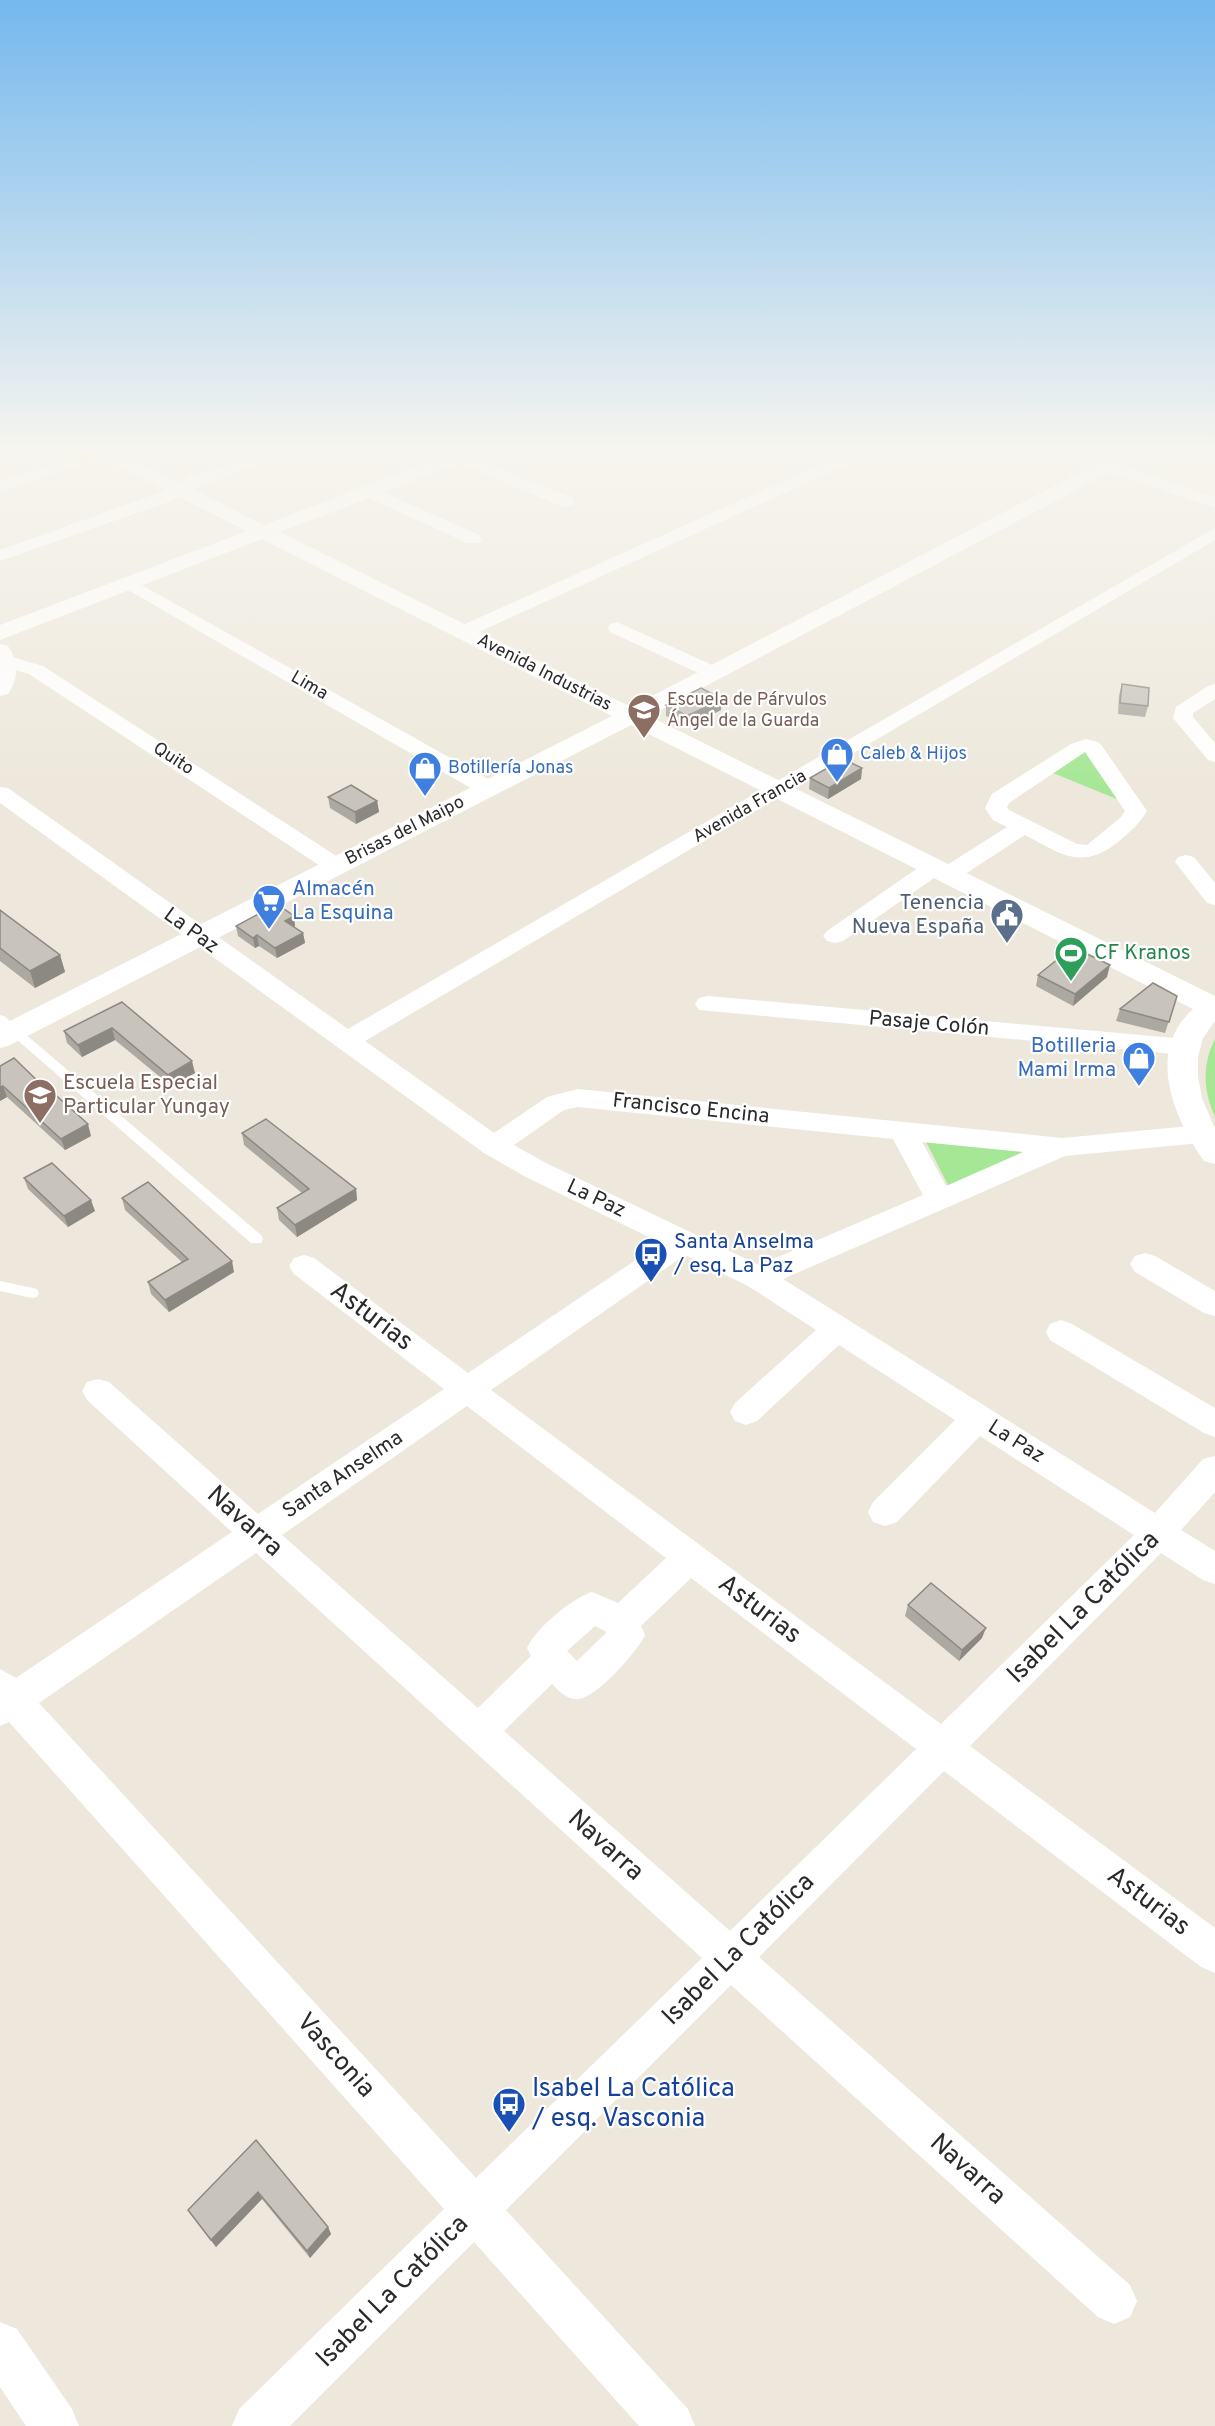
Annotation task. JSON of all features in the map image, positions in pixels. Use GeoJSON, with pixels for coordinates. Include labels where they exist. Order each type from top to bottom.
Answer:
{"type":"FeatureCollection","features":[{"type":"Feature","properties":{"kind":"street"},"geometry":{"type":"LineString","coordinates":[[0,633],[178,564]]}},
{"type":"Feature","properties":{"kind":"street","name":"Avenida Industrias"},"geometry":{"type":"LineString","coordinates":[[327,564],[1213,1006]]}},
{"type":"Feature","properties":{"kind":"street"},"geometry":{"type":"LineString","coordinates":[[463,632],[613,564]]}},
{"type":"Feature","properties":{"kind":"street","name":"Brisas del Maipo"},"geometry":{"type":"LineString","coordinates":[[5,1030],[199,937],[631,716],[921,564]]}},
{"type":"Feature","properties":{"kind":"street","name":"Avenida Francia"},"geometry":{"type":"LineString","coordinates":[[346,1041],[1162,564]]}},
{"type":"Feature","properties":{"kind":"street","name":"Lima"},"geometry":{"type":"LineString","coordinates":[[129,583],[489,789]]}},
{"type":"Feature","properties":{"kind":"street"},"geometry":{"type":"LineString","coordinates":[[616,628],[714,673]]}},
{"type":"Feature","properties":{"kind":"street"},"geometry":{"type":"LineString","coordinates":[[0,689],[6,672],[2,656]]}},
{"type":"Feature","properties":{"kind":"street","name":"Quito"},"geometry":{"type":"LineString","coordinates":[[2,656],[36,670],[336,866]]}},
{"type":"Feature","properties":{"kind":"street"},"geometry":{"type":"LineString","coordinates":[[1215,690],[1183,711],[1183,718],[1215,756]]}},
{"type":"Feature","properties":{"kind":"street"},"geometry":{"type":"LineString","coordinates":[[1086,745],[1095,750],[1136,811],[1130,820],[1094,850],[1083,852],[1070,849],[1022,827],[1002,815],[996,808],[1000,799],[1086,745]]}},
{"type":"Feature","properties":{"kind":"street","name":"La Paz"},"geometry":{"type":"LineString","coordinates":[[0,793],[495,1146],[534,1169],[758,1278],[1215,1569]]}},
{"type":"Feature","properties":{"kind":"street"},"geometry":{"type":"LineString","coordinates":[[835,936],[941,872],[1022,827]]}},
{"type":"Feature","properties":{"kind":"street"},"geometry":{"type":"LineString","coordinates":[[1186,862],[1215,898]]}},
{"type":"Feature","properties":{"kind":"street","name":"Pasaje Colón"},"geometry":{"type":"LineString","coordinates":[[708,1004],[1185,1047]]}},
{"type":"Feature","properties":{"kind":"street"},"geometry":{"type":"LineString","coordinates":[[1208,1144],[1185,1098],[1182,1072],[1185,1047],[1191,1033],[1213,1006]]}},
{"type":"Feature","properties":{"kind":"street","name":"Francisco Encina"},"geometry":{"type":"LineString","coordinates":[[495,1146],[556,1103],[578,1098],[1062,1147],[1208,1144]]}},
{"type":"Feature","properties":{"kind":"street"},"geometry":{"type":"LineString","coordinates":[[902,1131],[939,1199]]}},
{"type":"Feature","properties":{"kind":"street","name":"Francisco Encina"},"geometry":{"type":"LineString","coordinates":[[758,1278],[1062,1147]]}},
{"type":"Feature","properties":{"kind":"street","name":"Santa Anselma"},"geometry":{"type":"LineString","coordinates":[[4,1698],[257,1534],[685,1241]]}},
{"type":"Feature","properties":{"kind":"street"},"geometry":{"type":"LineString","coordinates":[[1144,1264],[1215,1305]]}},
{"type":"Feature","properties":{"kind":"street","name":"Asturias"},"geometry":{"type":"LineString","coordinates":[[304,1266],[1215,1953]]}},
{"type":"Feature","properties":{"kind":"street"},"geometry":{"type":"LineString","coordinates":[[746,1412],[837,1329]]}},
{"type":"Feature","properties":{"kind":"street"},"geometry":{"type":"LineString","coordinates":[[1061,1332],[1215,1424]]}},
{"type":"Feature","properties":{"kind":"street","name":"Navarra"},"geometry":{"type":"LineString","coordinates":[[98,1391],[1113,2301]]}},
{"type":"Feature","properties":{"kind":"street"},"geometry":{"type":"LineString","coordinates":[[885,1512],[977,1418]]}},
{"type":"Feature","properties":{"kind":"street","name":"Isabel La Católica"},"geometry":{"type":"LineString","coordinates":[[256,2426],[1160,1534],[1215,1469]]}},
{"type":"Feature","properties":{"kind":"street"},"geometry":{"type":"LineString","coordinates":[[478,1732],[552,1660],[571,1682],[579,1683],[626,1638],[627,1633],[622,1622],[690,1557]]}},
{"type":"Feature","properties":{"kind":"street","name":"Vasconia"},"geometry":{"type":"LineString","coordinates":[[4,1698],[671,2426]]}},
{"type":"Feature","properties":{"kind":"street"},"geometry":{"type":"LineString","coordinates":[[0,2346],[55,2426]]}},
{"type":"Feature","properties":{"kind":"lane"},"geometry":{"type":"LineString","coordinates":[[5,1030],[256,1239]]}},
{"type":"Feature","properties":{"kind":"lane"},"geometry":{"type":"LineString","coordinates":[[0,1286],[32,1293]]}},
{"type":"Feature","properties":{"kind":"green space"},"geometry":{"type":"Polygon","coordinates":[[[1086,751],[1124,802],[1053,773],[1086,751]]]}},
{"type":"Feature","properties":{"kind":"green space"},"geometry":{"type":"Polygon","coordinates":[[[1215,1039],[1215,1117],[1206,1087],[1206,1068],[1215,1039]]]}},
{"type":"Feature","properties":{"kind":"green space"},"geometry":{"type":"Polygon","coordinates":[[[924,1138],[1039,1149],[949,1187],[924,1138]]]}},
{"type":"Feature","properties":{"kind":"building"},"geometry":{"type":"Polygon","coordinates":[[[1122,684],[1149,688],[1148,706],[1120,703],[1122,684]]]}},
{"type":"Feature","properties":{"kind":"building"},"geometry":{"type":"Polygon","coordinates":[[[701,688],[722,699],[687,716],[666,705],[701,688]]]}},
{"type":"Feature","properties":{"kind":"building"},"geometry":{"type":"Polygon","coordinates":[[[843,759],[862,768],[829,788],[810,778],[843,759]]]}},
{"type":"Feature","properties":{"kind":"building"},"geometry":{"type":"Polygon","coordinates":[[[351,785],[377,801],[355,812],[328,797],[351,785]]]}},
{"type":"Feature","properties":{"kind":"building"},"geometry":{"type":"Polygon","coordinates":[[[277,904],[294,916],[285,921],[303,933],[275,948],[257,935],[253,938],[236,926],[277,904]]]}},
{"type":"Feature","properties":{"kind":"building"},"geometry":{"type":"Polygon","coordinates":[[[0,910],[60,955],[30,971],[0,948],[0,910]]]}},
{"type":"Feature","properties":{"kind":"building"},"geometry":{"type":"Polygon","coordinates":[[[1073,947],[1110,965],[1075,994],[1038,975],[1073,947]]]}},
{"type":"Feature","properties":{"kind":"building"},"geometry":{"type":"Polygon","coordinates":[[[1153,983],[1177,996],[1169,1022],[1120,1009],[1153,983]]]}},
{"type":"Feature","properties":{"kind":"building"},"geometry":{"type":"Polygon","coordinates":[[[122,1002],[192,1061],[168,1075],[112,1028],[78,1045],[64,1031],[122,1002]]]}},
{"type":"Feature","properties":{"kind":"building"},"geometry":{"type":"Polygon","coordinates":[[[14,1058],[48,1091],[50,1090],[88,1124],[61,1139],[3,1086],[0,1087],[0,1066],[14,1058]]]}},
{"type":"Feature","properties":{"kind":"building"},"geometry":{"type":"Polygon","coordinates":[[[266,1119],[356,1189],[295,1225],[277,1208],[309,1189],[242,1133],[266,1119]]]}},
{"type":"Feature","properties":{"kind":"building"},"geometry":{"type":"Polygon","coordinates":[[[52,1163],[91,1200],[64,1216],[24,1178],[52,1163]]]}},
{"type":"Feature","properties":{"kind":"building"},"geometry":{"type":"Polygon","coordinates":[[[148,1182],[232,1261],[165,1300],[148,1282],[188,1259],[122,1198],[148,1182]]]}},
{"type":"Feature","properties":{"kind":"building"},"geometry":{"type":"Polygon","coordinates":[[[931,1583],[986,1628],[962,1650],[908,1605],[931,1583]]]}},
{"type":"Feature","properties":{"kind":"building"},"geometry":{"type":"Polygon","coordinates":[[[256,2140],[328,2227],[307,2251],[258,2192],[211,2240],[188,2210],[256,2140]]]}},
{"type":"Feature","properties":{"kind":"place","name":"Escuela de Párvulos Ángel de la Guarda"},"geometry":{"type":"Point","coordinates":[644,739]}},
{"type":"Feature","properties":{"kind":"place","name":"Caleb & Hijos"},"geometry":{"type":"Point","coordinates":[837,783]}},
{"type":"Feature","properties":{"kind":"place","name":"Botillería Jonas"},"geometry":{"type":"Point","coordinates":[425,797]}},
{"type":"Feature","properties":{"kind":"place","name":"Almacén La Esquina"},"geometry":{"type":"Point","coordinates":[269,930]}},
{"type":"Feature","properties":{"kind":"place","name":"Tenencia Nueva España"},"geometry":{"type":"Point","coordinates":[1007,944]}},
{"type":"Feature","properties":{"kind":"place","name":"CF Kranos"},"geometry":{"type":"Point","coordinates":[1071,982]}},
{"type":"Feature","properties":{"kind":"place","name":"Botilleria Mami Irma"},"geometry":{"type":"Point","coordinates":[1139,1087]}},
{"type":"Feature","properties":{"kind":"place","name":"Escuela Especial Particular Yungay"},"geometry":{"type":"Point","coordinates":[40,1124]}},
{"type":"Feature","properties":{"kind":"place","name":"Santa Anselma / esq. La Paz"},"geometry":{"type":"Point","coordinates":[651,1283]}},
{"type":"Feature","properties":{"kind":"place","name":"Isabel La Católica / esq. Vasconia"},"geometry":{"type":"Point","coordinates":[509,2133]}}]}
